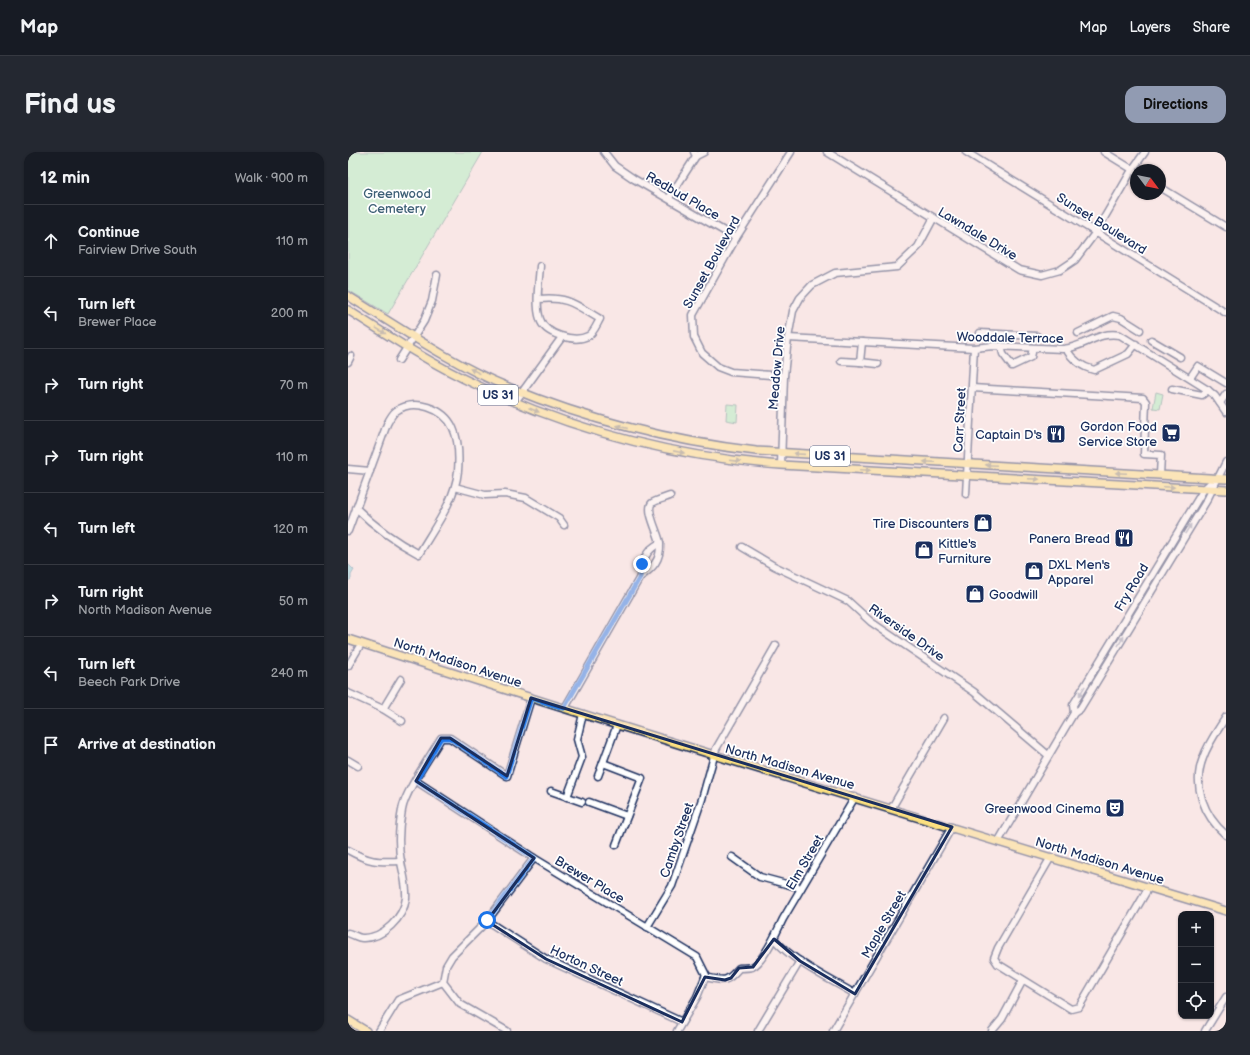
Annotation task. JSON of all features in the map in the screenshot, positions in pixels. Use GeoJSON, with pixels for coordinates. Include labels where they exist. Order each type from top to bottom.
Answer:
{"type":"FeatureCollection","features":[{"type":"Feature","properties":{"kind":"main road","name":"US 31"},"geometry":{"type":"LineString","coordinates":[[348,296],[468,367],[521,392],[596,419],[660,436],[694,443],[781,453],[1226,479]]}},
{"type":"Feature","properties":{"kind":"main road","name":"US 31"},"geometry":{"type":"LineString","coordinates":[[348,310],[407,346],[478,386],[515,402],[597,432],[662,448],[697,455],[781,465],[1226,490]]}},
{"type":"Feature","properties":{"kind":"main road","name":"North Madison Avenue"},"geometry":{"type":"LineString","coordinates":[[348,639],[715,756],[998,842],[1051,856],[1226,911]]}},
{"type":"Feature","properties":{"kind":"main road"},"geometry":{"type":"LineString","coordinates":[[348,1020],[366,1031]]}},
{"type":"Feature","properties":{"kind":"street","name":"Redbud Place"},"geometry":{"type":"LineString","coordinates":[[604,152],[615,166],[634,179],[736,238]]}},
{"type":"Feature","properties":{"kind":"street"},"geometry":{"type":"LineString","coordinates":[[669,198],[695,154],[704,152]]}},
{"type":"Feature","properties":{"kind":"street","name":"Sunset Boulevard"},"geometry":{"type":"LineString","coordinates":[[784,376],[731,372],[718,367],[702,353],[694,337],[693,315],[736,238],[790,152]]}},
{"type":"Feature","properties":{"kind":"street","name":"Lawndale Drive"},"geometry":{"type":"LineString","coordinates":[[827,152],[933,219],[1018,270],[1042,275],[1060,270],[1075,260],[1096,232],[1130,177]]}},
{"type":"Feature","properties":{"kind":"street","name":"Sunset Boulevard"},"geometry":{"type":"LineString","coordinates":[[966,152],[1226,313]]}},
{"type":"Feature","properties":{"kind":"street"},"geometry":{"type":"LineString","coordinates":[[1104,152],[1130,168]]}},
{"type":"Feature","properties":{"kind":"street","name":"Lawndale Drive"},"geometry":{"type":"LineString","coordinates":[[1138,164],[1145,152]]}},
{"type":"Feature","properties":{"kind":"street"},"geometry":{"type":"LineString","coordinates":[[1166,191],[1226,227]]}},
{"type":"Feature","properties":{"kind":"street","name":"Meadow Drive"},"geometry":{"type":"LineString","coordinates":[[781,465],[784,376],[788,338],[793,311],[800,298],[812,285],[835,273],[897,267],[918,247],[933,219]]}},
{"type":"Feature","properties":{"kind":"street"},"geometry":{"type":"LineString","coordinates":[[539,299],[554,298],[567,300],[600,319],[587,336],[562,337],[542,325],[538,312],[540,266]]}},
{"type":"Feature","properties":{"kind":"street"},"geometry":{"type":"LineString","coordinates":[[399,360],[407,346],[420,329],[426,317],[437,275]]}},
{"type":"Feature","properties":{"kind":"street"},"geometry":{"type":"LineString","coordinates":[[1078,333],[1113,316],[1121,318],[1138,329],[1128,339]]}},
{"type":"Feature","properties":{"kind":"street"},"geometry":{"type":"LineString","coordinates":[[980,332],[1037,336]]}},
{"type":"Feature","properties":{"kind":"street","name":"Wooddale Terrace"},"geometry":{"type":"LineString","coordinates":[[788,338],[974,348],[1002,346],[1066,349],[1075,348],[1100,335],[1110,333],[1120,335],[1128,339],[1208,390],[1226,412]]}},
{"type":"Feature","properties":{"kind":"street"},"geometry":{"type":"LineString","coordinates":[[1003,334],[1003,354],[1012,366],[1031,357],[1033,348]]}},
{"type":"Feature","properties":{"kind":"street"},"geometry":{"type":"LineString","coordinates":[[515,402],[562,337]]}},
{"type":"Feature","properties":{"kind":"street"},"geometry":{"type":"LineString","coordinates":[[1151,340],[1180,357]]}},
{"type":"Feature","properties":{"kind":"street"},"geometry":{"type":"LineString","coordinates":[[860,362],[862,342]]}},
{"type":"Feature","properties":{"kind":"street"},"geometry":{"type":"LineString","coordinates":[[1066,349],[1071,357],[1088,369],[1094,370],[1128,354],[1136,344]]}},
{"type":"Feature","properties":{"kind":"street","name":"Carr Street"},"geometry":{"type":"LineString","coordinates":[[966,494],[974,348]]}},
{"type":"Feature","properties":{"kind":"street"},"geometry":{"type":"LineString","coordinates":[[1159,358],[1166,348]]}},
{"type":"Feature","properties":{"kind":"street"},"geometry":{"type":"LineString","coordinates":[[841,361],[878,364]]}},
{"type":"Feature","properties":{"kind":"street"},"geometry":{"type":"LineString","coordinates":[[1190,378],[1198,366],[1226,382]]}},
{"type":"Feature","properties":{"kind":"street"},"geometry":{"type":"LineString","coordinates":[[972,388],[1143,398],[1146,402],[1144,454],[1161,455],[1160,475]]}},
{"type":"Feature","properties":{"kind":"street"},"geometry":{"type":"LineString","coordinates":[[1172,390],[1202,395],[1208,390]]}},
{"type":"Feature","properties":{"kind":"street"},"geometry":{"type":"LineString","coordinates":[[1220,403],[1226,394]]}},
{"type":"Feature","properties":{"kind":"street"},"geometry":{"type":"LineString","coordinates":[[348,531],[356,508],[387,424],[396,411],[412,405],[431,408],[446,418],[453,428],[457,439],[458,471],[455,487],[448,505],[419,554],[390,538],[376,528],[356,508]]}},
{"type":"Feature","properties":{"kind":"street","name":"Fry Road"},"geometry":{"type":"LineString","coordinates":[[998,842],[1061,733],[1074,713],[1080,709],[1212,490],[1216,478],[1226,462]]}},
{"type":"Feature","properties":{"kind":"street"},"geometry":{"type":"LineString","coordinates":[[348,469],[370,471]]}},
{"type":"Feature","properties":{"kind":"street","name":"Fry Road"},"geometry":{"type":"LineString","coordinates":[[1074,713],[1073,705],[1204,489],[1216,478]]}},
{"type":"Feature","properties":{"kind":"street"},"geometry":{"type":"LineString","coordinates":[[455,487],[485,494],[505,494],[526,498],[559,518],[564,525]]}},
{"type":"Feature","properties":{"kind":"street"},"geometry":{"type":"LineString","coordinates":[[640,577],[658,562],[660,543],[659,535],[651,516],[650,507],[652,503],[670,496]]}},
{"type":"Feature","properties":{"kind":"street"},"geometry":{"type":"LineString","coordinates":[[564,708],[640,577],[643,559],[649,551],[660,543]]}},
{"type":"Feature","properties":{"kind":"street","name":"Riverside Drive"},"geometry":{"type":"LineString","coordinates":[[742,546],[774,566],[848,602],[871,622],[974,692],[1048,755]]}},
{"type":"Feature","properties":{"kind":"street"},"geometry":{"type":"LineString","coordinates":[[348,666],[361,644]]}},
{"type":"Feature","properties":{"kind":"street","name":"Camby Street"},"geometry":{"type":"LineString","coordinates":[[647,927],[672,886],[716,750],[776,645]]}},
{"type":"Feature","properties":{"kind":"street"},"geometry":{"type":"LineString","coordinates":[[383,709],[400,679]]}},
{"type":"Feature","properties":{"kind":"street"},"geometry":{"type":"LineString","coordinates":[[348,693],[383,709],[402,721]]}},
{"type":"Feature","properties":{"kind":"street"},"geometry":{"type":"LineString","coordinates":[[348,933],[362,938],[374,936],[389,929],[399,916],[406,899],[406,881],[401,861],[400,838],[402,810],[405,797],[441,738],[450,738],[506,776],[531,698]]}},
{"type":"Feature","properties":{"kind":"street"},"geometry":{"type":"LineString","coordinates":[[567,797],[582,757],[577,739],[583,714]]}},
{"type":"Feature","properties":{"kind":"street"},"geometry":{"type":"LineString","coordinates":[[1226,717],[1203,758],[1199,779],[1204,806],[1210,817],[1226,835]]}},
{"type":"Feature","properties":{"kind":"street"},"geometry":{"type":"LineString","coordinates":[[891,809],[944,718]]}},
{"type":"Feature","properties":{"kind":"street"},"geometry":{"type":"LineString","coordinates":[[598,776],[617,725]]}},
{"type":"Feature","properties":{"kind":"street"},"geometry":{"type":"LineString","coordinates":[[348,760],[358,766]]}},
{"type":"Feature","properties":{"kind":"street"},"geometry":{"type":"LineString","coordinates":[[603,763],[642,778],[616,845]]}},
{"type":"Feature","properties":{"kind":"street","name":"Brewer Place"},"geometry":{"type":"LineString","coordinates":[[416,781],[534,858],[697,957],[706,976]]}},
{"type":"Feature","properties":{"kind":"street"},"geometry":{"type":"LineString","coordinates":[[552,791],[582,802]]}},
{"type":"Feature","properties":{"kind":"street","name":"Elm Street"},"geometry":{"type":"LineString","coordinates":[[706,976],[725,980],[731,978],[739,968],[753,967],[774,939],[783,919],[854,798]]}},
{"type":"Feature","properties":{"kind":"street"},"geometry":{"type":"LineString","coordinates":[[589,802],[627,816]]}},
{"type":"Feature","properties":{"kind":"street","name":"Maple Street"},"geometry":{"type":"LineString","coordinates":[[833,1031],[952,827]]}},
{"type":"Feature","properties":{"kind":"street"},"geometry":{"type":"LineString","coordinates":[[348,850],[366,860],[379,862],[401,861]]}},
{"type":"Feature","properties":{"kind":"street"},"geometry":{"type":"LineString","coordinates":[[1051,856],[998,948],[994,958],[998,964],[1071,1009],[1075,1009],[1079,1006],[1149,887]]}},
{"type":"Feature","properties":{"kind":"street"},"geometry":{"type":"LineString","coordinates":[[732,857],[760,877],[801,888]]}},
{"type":"Feature","properties":{"kind":"street"},"geometry":{"type":"LineString","coordinates":[[507,1031],[460,1004],[443,982],[446,966],[452,956],[487,920],[534,858]]}},
{"type":"Feature","properties":{"kind":"street","name":"Horton Street"},"geometry":{"type":"LineString","coordinates":[[487,920],[546,959],[682,1022]]}},
{"type":"Feature","properties":{"kind":"street"},"geometry":{"type":"LineString","coordinates":[[774,939],[781,948],[800,961],[855,994]]}},
{"type":"Feature","properties":{"kind":"street"},"geometry":{"type":"LineString","coordinates":[[758,1031],[800,961]]}},
{"type":"Feature","properties":{"kind":"street"},"geometry":{"type":"LineString","coordinates":[[677,1031],[697,997],[706,976]]}},
{"type":"Feature","properties":{"kind":"street"},"geometry":{"type":"LineString","coordinates":[[992,1031],[1002,1020],[1023,980]]}},
{"type":"Feature","properties":{"kind":"street"},"geometry":{"type":"LineString","coordinates":[[379,1031],[398,1000],[443,982]]}},
{"type":"Feature","properties":{"kind":"street"},"geometry":{"type":"LineString","coordinates":[[1205,1031],[1226,997]]}},
{"type":"Feature","properties":{"kind":"street"},"geometry":{"type":"LineString","coordinates":[[1219,1008],[1226,1012]]}},
{"type":"Feature","properties":{"kind":"highlighted area"},"geometry":{"type":"Polygon","coordinates":[[[531,698],[952,827],[855,994],[800,961],[774,939],[753,967],[739,968],[731,978],[725,980],[705,977],[682,1022],[546,959],[487,921],[534,858],[416,781],[441,738],[450,738],[507,776],[531,698]]]}},
{"type":"Feature","properties":{"kind":"green space","name":"Greenwood Cemetery"},"geometry":{"type":"Polygon","coordinates":[[[348,152],[483,152],[388,314],[348,290],[348,152]]]}},
{"type":"Feature","properties":{"kind":"green space"},"geometry":{"type":"Polygon","coordinates":[[[1156,392],[1163,394],[1160,409],[1153,408],[1156,392]]]}},
{"type":"Feature","properties":{"kind":"green space"},"geometry":{"type":"Polygon","coordinates":[[[727,404],[738,405],[737,422],[726,420],[727,404]]]}},
{"type":"Feature","properties":{"kind":"water"},"geometry":{"type":"Polygon","coordinates":[[[348,564],[354,570],[351,575],[351,579],[348,581],[348,564]]]}},
{"type":"Feature","properties":{"kind":"place","name":"Gordon Food Service Store"},"geometry":{"type":"Point","coordinates":[1171,433]}},
{"type":"Feature","properties":{"kind":"place","name":"Captain D's"},"geometry":{"type":"Point","coordinates":[1056,434]}},
{"type":"Feature","properties":{"kind":"place","name":"Tire Discounters"},"geometry":{"type":"Point","coordinates":[983,523]}},
{"type":"Feature","properties":{"kind":"place","name":"Panera Bread"},"geometry":{"type":"Point","coordinates":[1124,538]}},
{"type":"Feature","properties":{"kind":"place","name":"Kittle's Furniture"},"geometry":{"type":"Point","coordinates":[924,550]}},
{"type":"Feature","properties":{"kind":"place","name":"DXL Men's Apparel"},"geometry":{"type":"Point","coordinates":[1034,571]}},
{"type":"Feature","properties":{"kind":"place","name":"Goodwill"},"geometry":{"type":"Point","coordinates":[975,594]}},
{"type":"Feature","properties":{"kind":"place","name":"Greenwood Cinema"},"geometry":{"type":"Point","coordinates":[1115,808]}},
{"type":"Feature","properties":{"kind":"route"},"geometry":{"type":"LineString","coordinates":[[487,920],[534,858],[416,781],[441,738],[450,738],[506,776],[531,698],[564,708],[640,577],[640,568],[642,564]]}}]}
